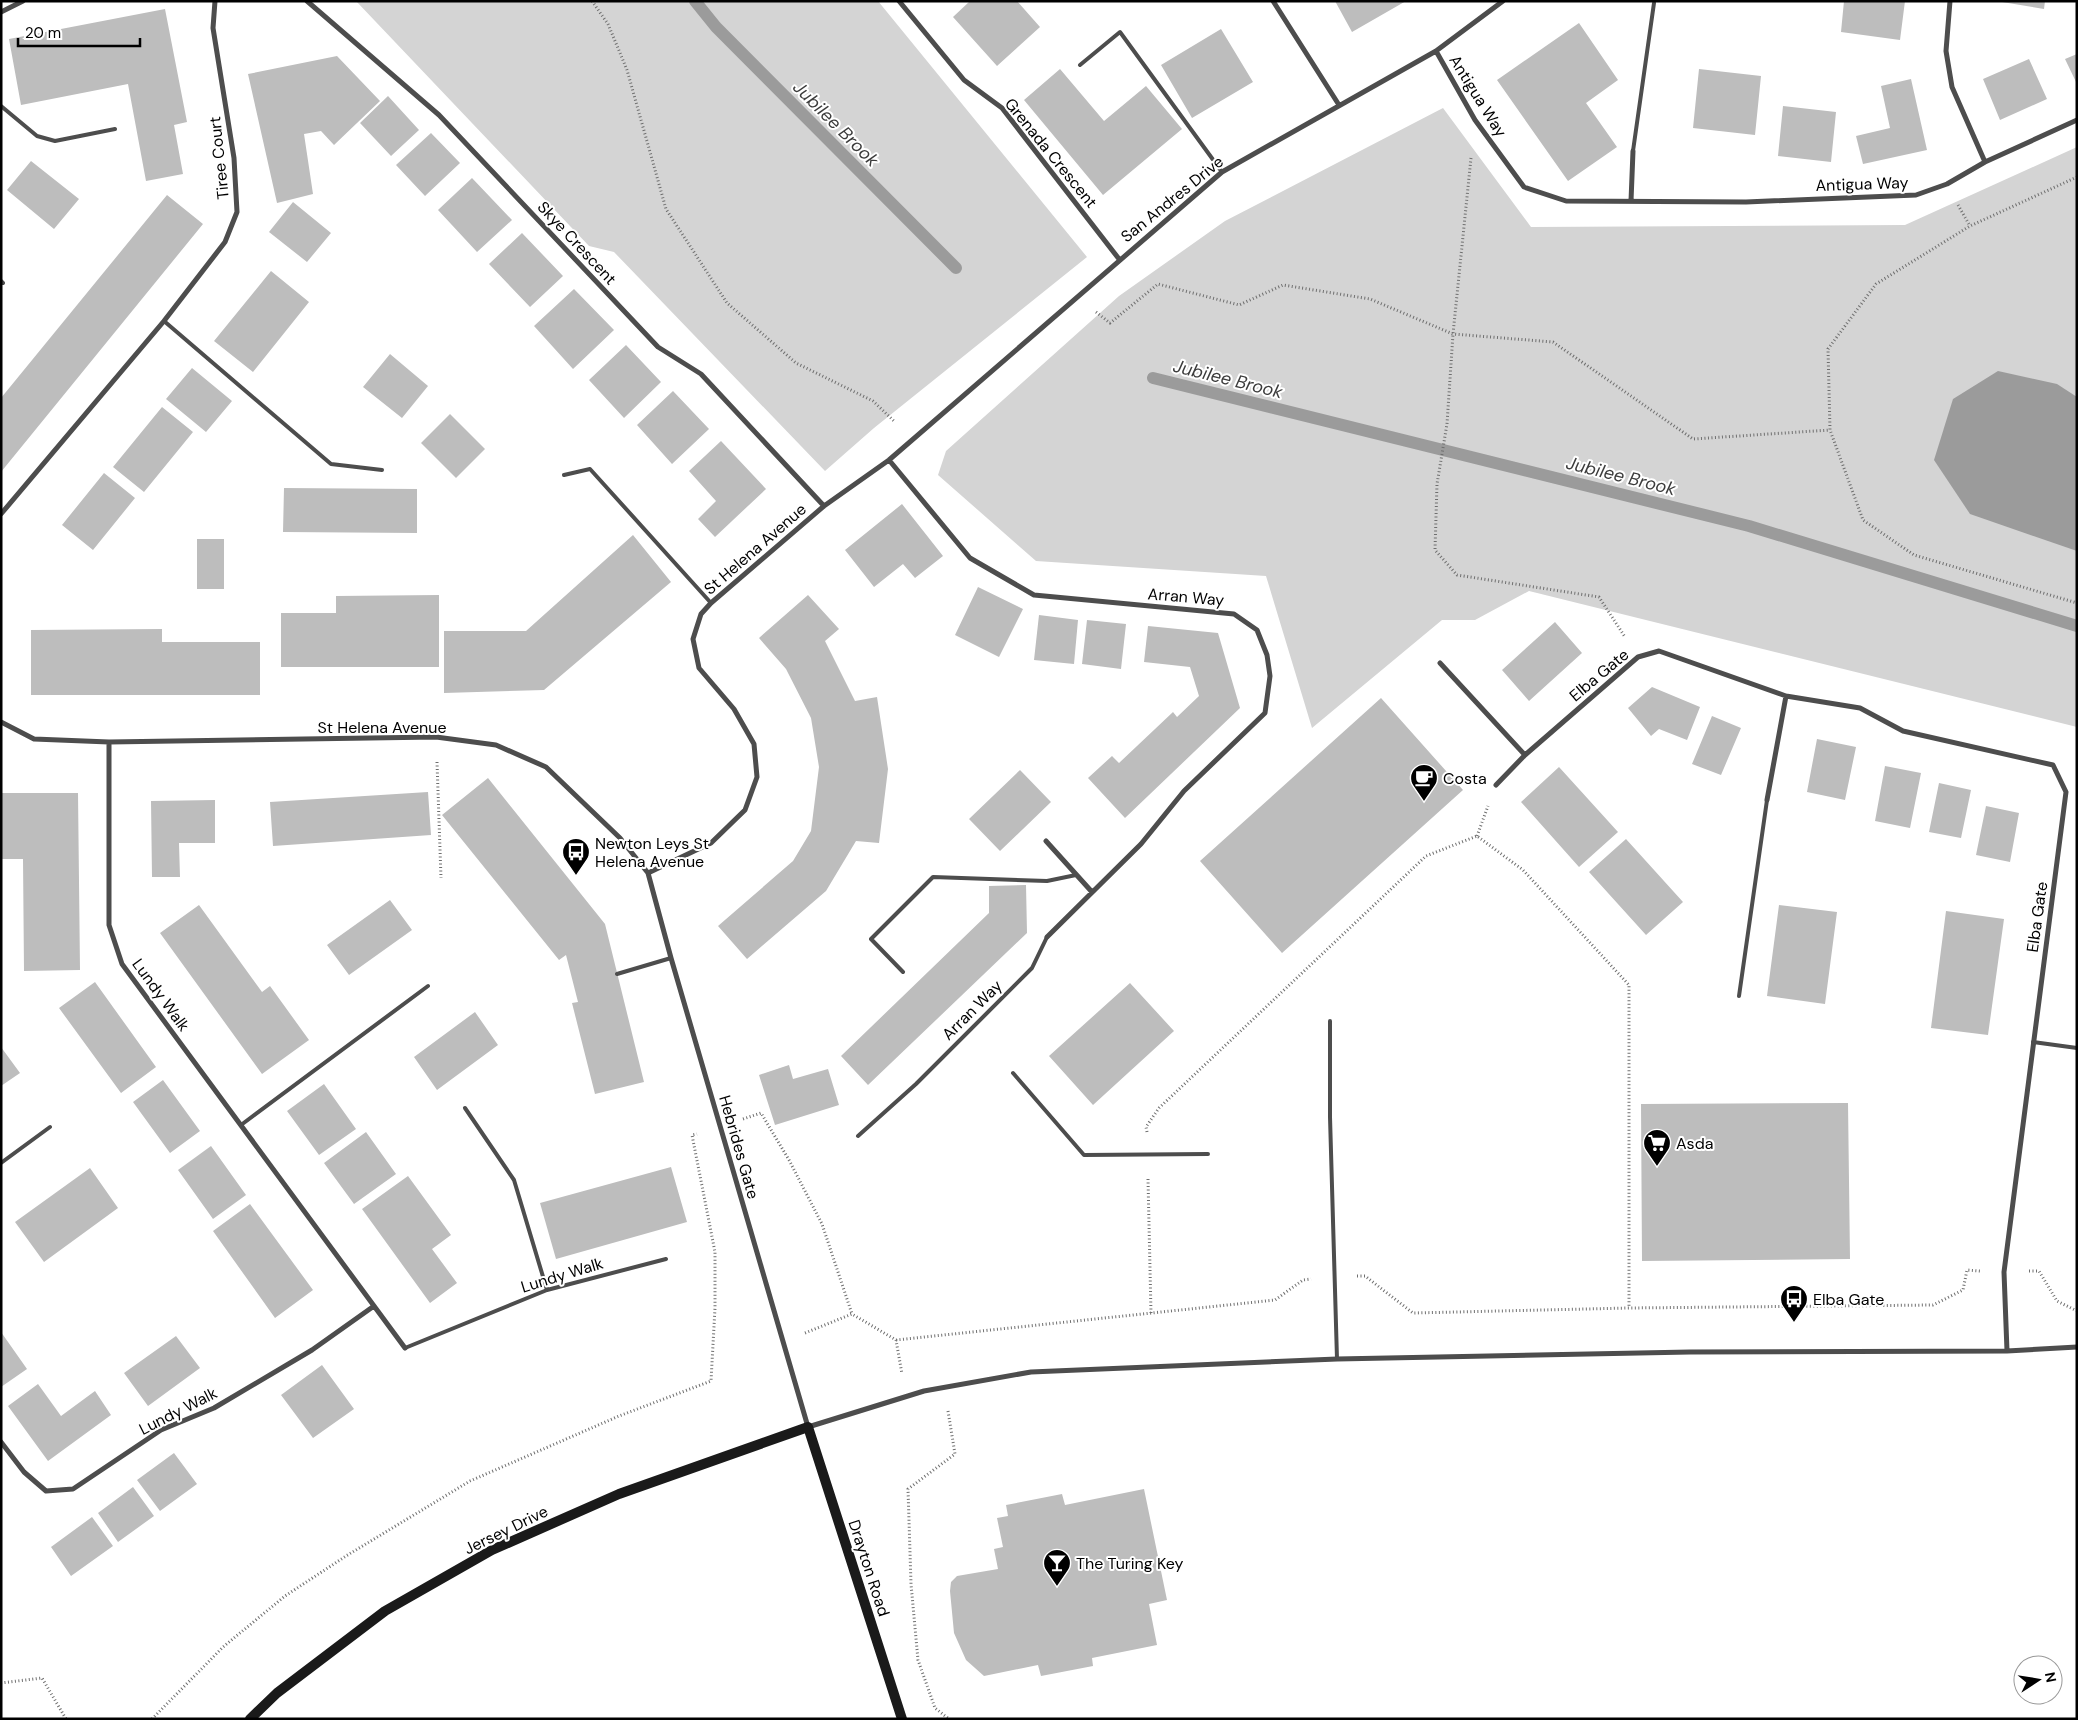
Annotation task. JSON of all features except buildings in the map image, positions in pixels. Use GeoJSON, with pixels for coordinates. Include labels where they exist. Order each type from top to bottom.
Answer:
{"type":"FeatureCollection","features":[{"type":"Feature","properties":{"kind":"street"},"geometry":{"type":"LineString","coordinates":[[1,12],[23,1]]}},
{"type":"Feature","properties":{"kind":"street","name":"Tiree Court"},"geometry":{"type":"LineString","coordinates":[[1,514],[3,507],[164,321],[225,242],[237,212],[234,158],[213,28],[215,1]]}},
{"type":"Feature","properties":{"kind":"street","name":"Skye Crescent"},"geometry":{"type":"LineString","coordinates":[[307,1],[439,115],[658,347],[701,374],[824,506]]}},
{"type":"Feature","properties":{"kind":"street","name":"Grenada Crescent"},"geometry":{"type":"LineString","coordinates":[[899,1],[964,80],[1002,108],[1119,259]]}},
{"type":"Feature","properties":{"kind":"street"},"geometry":{"type":"LineString","coordinates":[[1273,1],[1339,105]]}},
{"type":"Feature","properties":{"kind":"street","name":"San Andres Drive"},"geometry":{"type":"LineString","coordinates":[[889,460],[912,438],[1222,172],[1436,51],[1503,1]]}},
{"type":"Feature","properties":{"kind":"street"},"geometry":{"type":"LineString","coordinates":[[1950,1],[1946,51],[1952,87],[1985,162]]}},
{"type":"Feature","properties":{"kind":"street","name":"Antigua Way"},"geometry":{"type":"LineString","coordinates":[[1436,51],[1475,120],[1524,187],[1566,201],[1746,202],[1916,195],[1946,184],[1985,162],[2077,120]]}},
{"type":"Feature","properties":{"kind":"street"},"geometry":{"type":"LineString","coordinates":[[1631,201],[1633,151]]}},
{"type":"Feature","properties":{"kind":"street","name":"St Helena Avenue"},"geometry":{"type":"LineString","coordinates":[[1,722],[34,739],[109,742],[436,737],[496,745],[546,767],[620,838],[648,873],[711,843],[745,810],[757,777],[754,744],[734,708],[699,668],[693,639],[701,614],[711,603],[824,506],[889,460]]}},
{"type":"Feature","properties":{"kind":"street","name":"Arran Way"},"geometry":{"type":"LineString","coordinates":[[889,460],[970,558],[1034,595],[1234,614],[1257,630],[1267,655],[1270,676],[1265,713],[1184,791],[1141,844],[1046,937]]}},
{"type":"Feature","properties":{"kind":"street","name":"Elba Gate"},"geometry":{"type":"LineString","coordinates":[[1496,785],[1525,754],[1638,657],[1660,651],[1786,696],[1860,708],[1903,731],[2053,765],[2066,792],[2004,1272],[2007,1350]]}},
{"type":"Feature","properties":{"kind":"street"},"geometry":{"type":"LineString","coordinates":[[1440,662],[1525,754]]}},
{"type":"Feature","properties":{"kind":"street"},"geometry":{"type":"LineString","coordinates":[[1767,800],[1786,696]]}},
{"type":"Feature","properties":{"kind":"street","name":"Lundy Walk"},"geometry":{"type":"LineString","coordinates":[[109,742],[109,925],[122,964],[405,1348]]}},
{"type":"Feature","properties":{"kind":"street"},"geometry":{"type":"LineString","coordinates":[[1046,842],[1092,892]]}},
{"type":"Feature","properties":{"kind":"street","name":"Hebrides Gate"},"geometry":{"type":"LineString","coordinates":[[648,873],[808,1427]]}},
{"type":"Feature","properties":{"kind":"street","name":"Lundy Walk"},"geometry":{"type":"LineString","coordinates":[[1,1442],[24,1472],[46,1491],[73,1489],[161,1430],[214,1408],[312,1350],[374,1306]]}},
{"type":"Feature","properties":{"kind":"street"},"geometry":{"type":"LineString","coordinates":[[808,1427],[924,1391],[1031,1372],[1337,1359],[1690,1352],[2007,1350],[2077,1347]]}},
{"type":"Feature","properties":{"kind":"street","name":"Jersey Drive"},"geometry":{"type":"LineString","coordinates":[[250,1719],[277,1693],[385,1611],[492,1550],[620,1494],[808,1427]]}},
{"type":"Feature","properties":{"kind":"street","name":"Drayton Road"},"geometry":{"type":"LineString","coordinates":[[808,1427],[902,1719]]}},
{"type":"Feature","properties":{"kind":"lane"},"geometry":{"type":"LineString","coordinates":[[1633,151],[1654,4]]}},
{"type":"Feature","properties":{"kind":"lane"},"geometry":{"type":"LineString","coordinates":[[1080,65],[1120,32],[1222,172]]}},
{"type":"Feature","properties":{"kind":"lane"},"geometry":{"type":"LineString","coordinates":[[1,106],[37,136],[55,141],[115,129]]}},
{"type":"Feature","properties":{"kind":"lane"},"geometry":{"type":"LineString","coordinates":[[164,321],[331,464],[382,470]]}},
{"type":"Feature","properties":{"kind":"lane"},"geometry":{"type":"LineString","coordinates":[[564,474],[590,469],[711,603]]}},
{"type":"Feature","properties":{"kind":"lane"},"geometry":{"type":"LineString","coordinates":[[1739,996],[1767,800]]}},
{"type":"Feature","properties":{"kind":"lane"},"geometry":{"type":"LineString","coordinates":[[903,972],[871,939],[933,876],[1047,881],[1076,875]]}},
{"type":"Feature","properties":{"kind":"lane","name":"Arran Way"},"geometry":{"type":"LineString","coordinates":[[858,1136],[916,1084],[1032,968],[1046,937]]}},
{"type":"Feature","properties":{"kind":"lane"},"geometry":{"type":"LineString","coordinates":[[617,974],[671,958]]}},
{"type":"Feature","properties":{"kind":"lane"},"geometry":{"type":"LineString","coordinates":[[241,1125],[428,986]]}},
{"type":"Feature","properties":{"kind":"lane"},"geometry":{"type":"LineString","coordinates":[[1330,1021],[1330,1118],[1337,1359]]}},
{"type":"Feature","properties":{"kind":"lane"},"geometry":{"type":"LineString","coordinates":[[2033,1042],[2077,1048]]}},
{"type":"Feature","properties":{"kind":"lane"},"geometry":{"type":"LineString","coordinates":[[1013,1073],[1084,1155],[1208,1154]]}},
{"type":"Feature","properties":{"kind":"lane"},"geometry":{"type":"LineString","coordinates":[[465,1108],[514,1180],[547,1290]]}},
{"type":"Feature","properties":{"kind":"lane"},"geometry":{"type":"LineString","coordinates":[[1,1163],[50,1127]]}},
{"type":"Feature","properties":{"kind":"lane","name":"Lundy Walk"},"geometry":{"type":"LineString","coordinates":[[405,1348],[547,1290],[666,1259]]}},
{"type":"Feature","properties":{"kind":"path"},"geometry":{"type":"LineString","coordinates":[[592,1],[608,24],[627,70],[666,209],[727,303],[796,363],[873,401],[912,438]]}},
{"type":"Feature","properties":{"kind":"path"},"geometry":{"type":"LineString","coordinates":[[1475,120],[1453,334],[1447,424],[1437,484],[1435,550],[1457,575],[1599,597],[1638,657]]}},
{"type":"Feature","properties":{"kind":"path"},"geometry":{"type":"LineString","coordinates":[[2077,177],[1970,226],[1876,284],[1828,349],[1830,430],[1863,520],[1914,555],[2077,604]]}},
{"type":"Feature","properties":{"kind":"path"},"geometry":{"type":"LineString","coordinates":[[1078,297],[1110,323],[1158,284],[1239,305],[1283,285],[1370,299],[1453,334],[1553,342],[1693,439],[1830,430]]}},
{"type":"Feature","properties":{"kind":"path"},"geometry":{"type":"LineString","coordinates":[[436,737],[441,878]]}},
{"type":"Feature","properties":{"kind":"path"},"geometry":{"type":"LineString","coordinates":[[1151,1313],[1146,1127],[1159,1108],[1426,856],[1477,836],[1496,785]]}},
{"type":"Feature","properties":{"kind":"path"},"geometry":{"type":"LineString","coordinates":[[1477,836],[1523,870],[1629,985],[1629,1308]]}},
{"type":"Feature","properties":{"kind":"path"},"geometry":{"type":"LineString","coordinates":[[783,1342],[852,1314],[896,1340],[1275,1300],[1303,1280],[1334,1276],[1365,1276],[1413,1313],[1629,1308],[1933,1306],[1963,1290],[1967,1270],[2039,1271],[2057,1300],[2077,1311]]}},
{"type":"Feature","properties":{"kind":"path"},"geometry":{"type":"LineString","coordinates":[[896,1340],[904,1388],[946,1397],[955,1454],[908,1489],[911,1584],[918,1660],[935,1708],[949,1719]]}},
{"type":"Feature","properties":{"kind":"path"},"geometry":{"type":"LineString","coordinates":[[152,1719],[223,1647],[285,1596],[470,1481],[619,1416],[711,1381]]}},
{"type":"Feature","properties":{"kind":"path"},"geometry":{"type":"LineString","coordinates":[[1,1683],[42,1678],[66,1719]]}},
{"type":"Feature","properties":{"kind":"shaded area"},"geometry":{"type":"Polygon","coordinates":[[[356,1],[878,1],[1087,257],[874,428],[825,471],[614,252],[589,246],[356,1]]]}},
{"type":"Feature","properties":{"kind":"shaded area"},"geometry":{"type":"Polygon","coordinates":[[[1443,108],[1531,227],[1905,225],[2077,147],[2077,727],[1529,591],[1475,620],[1442,620],[1312,728],[1266,576],[1036,561],[938,475],[946,451],[1119,296],[1225,221],[1443,108]]]}},
{"type":"Feature","properties":{"kind":"shaded area"},"geometry":{"type":"Polygon","coordinates":[[[1998,371],[2057,384],[2077,397],[2077,551],[1970,514],[1934,460],[1953,399],[1998,371]]]}},
{"type":"Feature","properties":{"kind":"waterway","name":"Jubilee Brook"},"geometry":{"type":"LineString","coordinates":[[695,1],[716,27],[956,268]]}},
{"type":"Feature","properties":{"kind":"waterway","name":"Jubilee Brook"},"geometry":{"type":"LineString","coordinates":[[1153,378],[1749,526],[2077,626]]}},
{"type":"Feature","properties":{"kind":"place","name":"Costa"},"geometry":{"type":"Point","coordinates":[1424,802]}},
{"type":"Feature","properties":{"kind":"place","name":"Newton Leys St Helena Avenue"},"geometry":{"type":"Point","coordinates":[576,876]}},
{"type":"Feature","properties":{"kind":"place","name":"Asda"},"geometry":{"type":"Point","coordinates":[1657,1167]}},
{"type":"Feature","properties":{"kind":"place","name":"Elba Gate"},"geometry":{"type":"Point","coordinates":[1794,1323]}},
{"type":"Feature","properties":{"kind":"place","name":"The Turing Key"},"geometry":{"type":"Point","coordinates":[1057,1587]}}]}
